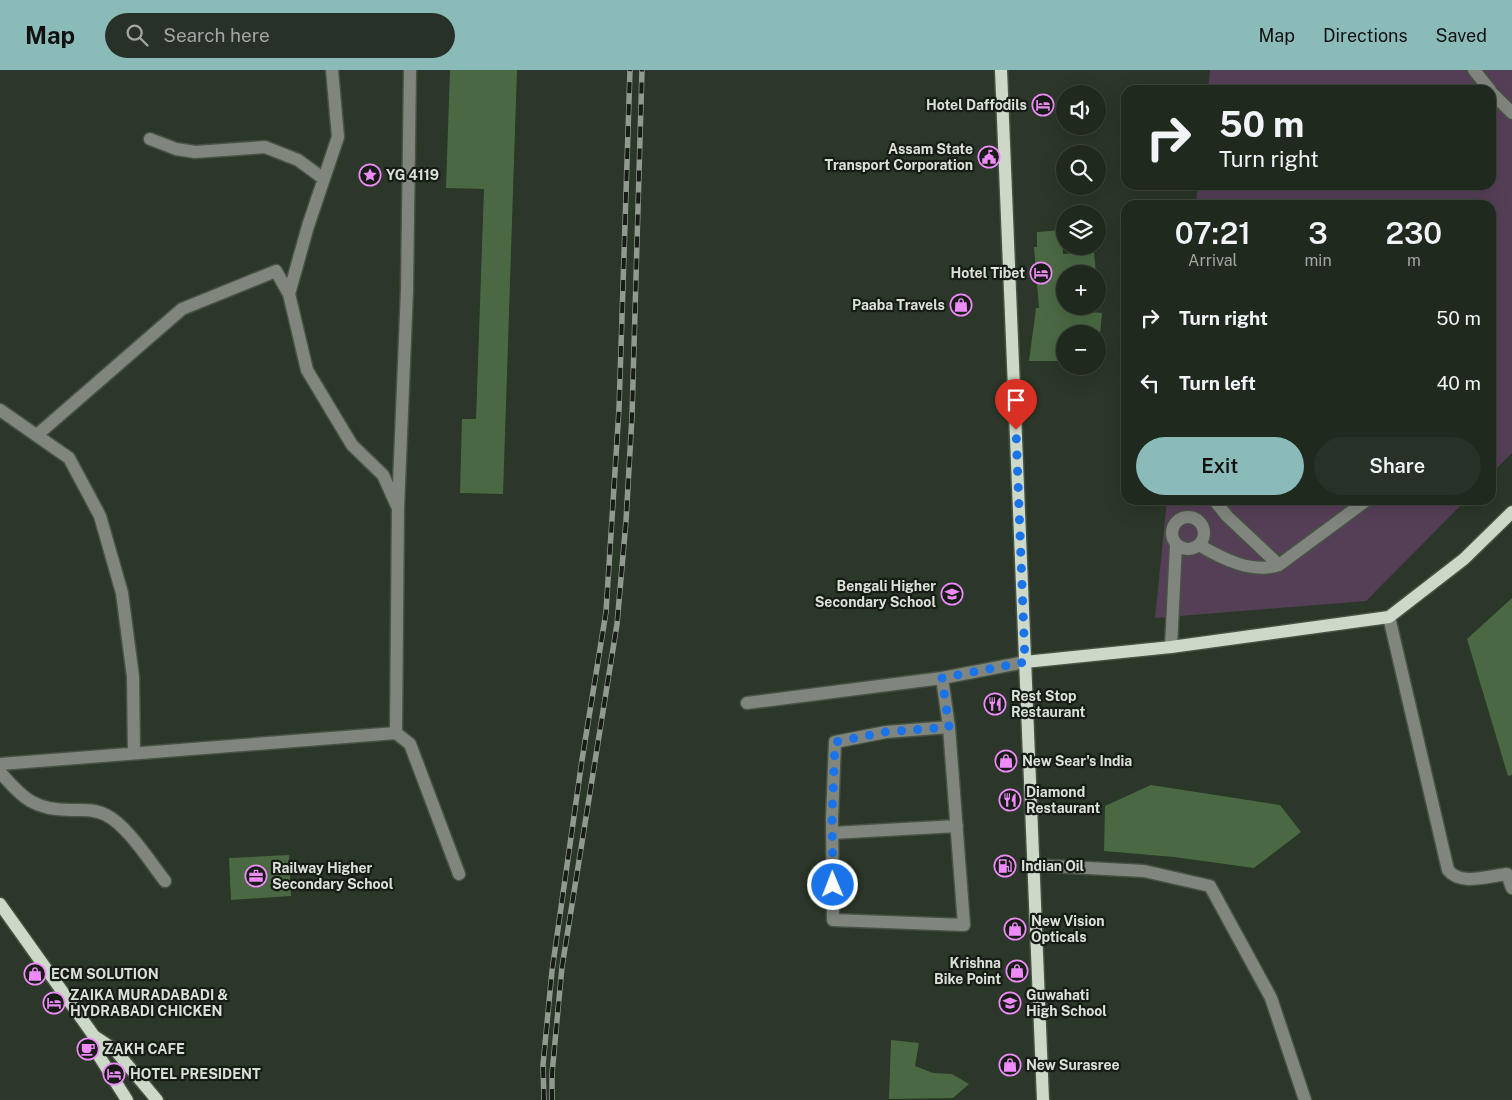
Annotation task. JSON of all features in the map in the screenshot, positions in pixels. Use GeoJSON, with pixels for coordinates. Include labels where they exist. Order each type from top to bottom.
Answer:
{"type":"FeatureCollection","features":[{"type":"Feature","properties":{"kind":"main road"},"geometry":{"type":"LineString","coordinates":[[1001,70],[1043,1100]]}},
{"type":"Feature","properties":{"kind":"main road"},"geometry":{"type":"LineString","coordinates":[[1025,662],[1171,647],[1389,617],[1464,559],[1512,512]]}},
{"type":"Feature","properties":{"kind":"main road"},"geometry":{"type":"LineString","coordinates":[[0,904],[94,1036],[115,1050],[157,1100]]}},
{"type":"Feature","properties":{"kind":"main road"},"geometry":{"type":"LineString","coordinates":[[94,1036],[99,1056],[127,1100]]}},
{"type":"Feature","properties":{"kind":"street"},"geometry":{"type":"LineString","coordinates":[[289,294],[338,137],[332,70]]}},
{"type":"Feature","properties":{"kind":"street"},"geometry":{"type":"LineString","coordinates":[[396,733],[398,508],[407,290],[410,70]]}},
{"type":"Feature","properties":{"kind":"street"},"geometry":{"type":"LineString","coordinates":[[1474,70],[1485,85]]}},
{"type":"Feature","properties":{"kind":"street"},"geometry":{"type":"LineString","coordinates":[[1496,97],[1512,112]]}},
{"type":"Feature","properties":{"kind":"street"},"geometry":{"type":"LineString","coordinates":[[150,139],[176,149],[195,152],[265,147],[298,160],[324,179]]}},
{"type":"Feature","properties":{"kind":"street"},"geometry":{"type":"LineString","coordinates":[[37,435],[182,309],[276,271],[289,294],[307,370],[352,445],[383,475],[398,508]]}},
{"type":"Feature","properties":{"kind":"street"},"geometry":{"type":"LineString","coordinates":[[0,410],[69,458],[100,516],[122,593],[133,677],[134,753]]}},
{"type":"Feature","properties":{"kind":"street"},"geometry":{"type":"LineString","coordinates":[[1218,505],[1227,516],[1280,566]]}},
{"type":"Feature","properties":{"kind":"street"},"geometry":{"type":"LineString","coordinates":[[1199,545],[1227,561],[1266,570],[1280,566],[1360,505]]}},
{"type":"Feature","properties":{"kind":"street"},"geometry":{"type":"LineString","coordinates":[[1171,647],[1176,545],[1171,533],[1176,521],[1188,517],[1194,518],[1203,527],[1202,540],[1199,545],[1187,550],[1176,545]]}},
{"type":"Feature","properties":{"kind":"street"},"geometry":{"type":"LineString","coordinates":[[1389,617],[1448,870],[1452,877],[1462,879],[1507,874],[1512,888]]}},
{"type":"Feature","properties":{"kind":"street"},"geometry":{"type":"LineString","coordinates":[[747,702],[942,678],[1025,662]]}},
{"type":"Feature","properties":{"kind":"street"},"geometry":{"type":"LineString","coordinates":[[942,678],[949,727],[964,925],[833,920],[832,833],[835,742],[886,732],[949,727]]}},
{"type":"Feature","properties":{"kind":"street"},"geometry":{"type":"LineString","coordinates":[[0,764],[396,733],[410,744],[459,874]]}},
{"type":"Feature","properties":{"kind":"street"},"geometry":{"type":"LineString","coordinates":[[0,772],[18,793],[42,808],[89,810],[107,815],[126,832],[165,881]]}},
{"type":"Feature","properties":{"kind":"street"},"geometry":{"type":"LineString","coordinates":[[832,833],[957,826]]}},
{"type":"Feature","properties":{"kind":"street"},"geometry":{"type":"LineString","coordinates":[[1032,865],[1144,871],[1210,886],[1270,998],[1305,1100]]}},
{"type":"Feature","properties":{"kind":"shaded area"},"geometry":{"type":"Polygon","coordinates":[[[1210,70],[1512,70],[1512,453],[1496,469],[1496,200],[1196,200],[1198,190],[1496,190],[1496,85],[1208,85],[1210,70]]]}},
{"type":"Feature","properties":{"kind":"shaded area"},"geometry":{"type":"Polygon","coordinates":[[[1166,505],[1461,505],[1366,601],[1155,618],[1166,505]]]}},
{"type":"Feature","properties":{"kind":"building"},"geometry":{"type":"Polygon","coordinates":[[[450,70],[517,70],[503,494],[460,493],[462,419],[476,419],[484,189],[446,188],[450,70]]]}},
{"type":"Feature","properties":{"kind":"building"},"geometry":{"type":"Polygon","coordinates":[[[1056,230],[1056,255],[1094,255],[1095,265],[1056,265],[1056,315],[1102,315],[1101,325],[1056,325],[1056,361],[1029,361],[1036,308],[1039,308],[1034,247],[1037,247],[1037,232],[1056,230]]]}},
{"type":"Feature","properties":{"kind":"building"},"geometry":{"type":"Polygon","coordinates":[[[1512,598],[1512,775],[1508,776],[1467,639],[1512,598]]]}},
{"type":"Feature","properties":{"kind":"building"},"geometry":{"type":"Polygon","coordinates":[[[1151,785],[1280,805],[1301,832],[1254,868],[1174,857],[1104,851],[1105,806],[1151,785]]]}},
{"type":"Feature","properties":{"kind":"building"},"geometry":{"type":"Polygon","coordinates":[[[289,855],[291,896],[231,900],[229,858],[289,855]]]}},
{"type":"Feature","properties":{"kind":"building"},"geometry":{"type":"Polygon","coordinates":[[[891,1040],[919,1043],[915,1066],[933,1073],[952,1074],[969,1084],[953,1098],[889,1099],[891,1040]]]}},
{"type":"Feature","properties":{"kind":"railway"},"geometry":{"type":"LineString","coordinates":[[544,1100],[543,1065],[552,971],[582,760],[606,612],[619,409],[630,70]]}},
{"type":"Feature","properties":{"kind":"railway"},"geometry":{"type":"LineString","coordinates":[[552,1100],[552,1074],[562,967],[617,624],[626,521],[632,416],[642,70]]}},
{"type":"Feature","properties":{"kind":"place","name":"Hotel Daffodils"},"geometry":{"type":"Point","coordinates":[1043,105]}},
{"type":"Feature","properties":{"kind":"place","name":"Assam State Transport Corporation"},"geometry":{"type":"Point","coordinates":[989,157]}},
{"type":"Feature","properties":{"kind":"place","name":"YG 4119"},"geometry":{"type":"Point","coordinates":[370,175]}},
{"type":"Feature","properties":{"kind":"place","name":"Hotel Tibet"},"geometry":{"type":"Point","coordinates":[1041,273]}},
{"type":"Feature","properties":{"kind":"place","name":"Paaba Travels"},"geometry":{"type":"Point","coordinates":[961,305]}},
{"type":"Feature","properties":{"kind":"place","name":"Bengali Higher Secondary School"},"geometry":{"type":"Point","coordinates":[952,594]}},
{"type":"Feature","properties":{"kind":"place","name":"Rest Stop Restaurant"},"geometry":{"type":"Point","coordinates":[995,704]}},
{"type":"Feature","properties":{"kind":"place","name":"New Sear's India"},"geometry":{"type":"Point","coordinates":[1006,761]}},
{"type":"Feature","properties":{"kind":"place","name":"Diamond Restaurant"},"geometry":{"type":"Point","coordinates":[1010,800]}},
{"type":"Feature","properties":{"kind":"place","name":"Indian Oil"},"geometry":{"type":"Point","coordinates":[1005,866]}},
{"type":"Feature","properties":{"kind":"place","name":"Railway Higher Secondary School"},"geometry":{"type":"Point","coordinates":[256,876]}},
{"type":"Feature","properties":{"kind":"place","name":"New Vision Opticals"},"geometry":{"type":"Point","coordinates":[1015,929]}},
{"type":"Feature","properties":{"kind":"place","name":"Krishna Bike Point"},"geometry":{"type":"Point","coordinates":[1017,971]}},
{"type":"Feature","properties":{"kind":"place","name":"ECM SOLUTION"},"geometry":{"type":"Point","coordinates":[35,974]}},
{"type":"Feature","properties":{"kind":"place","name":"ZAIKA MURADABADI & HYDRABADI CHICKEN"},"geometry":{"type":"Point","coordinates":[54,1003]}},
{"type":"Feature","properties":{"kind":"place","name":"Guwahati High School"},"geometry":{"type":"Point","coordinates":[1010,1003]}},
{"type":"Feature","properties":{"kind":"place","name":"ZAKH CAFE"},"geometry":{"type":"Point","coordinates":[88,1049]}},
{"type":"Feature","properties":{"kind":"place","name":"New Surasree"},"geometry":{"type":"Point","coordinates":[1010,1065]}},
{"type":"Feature","properties":{"kind":"place","name":"HOTEL PRESIDENT"},"geometry":{"type":"Point","coordinates":[114,1074]}},
{"type":"Feature","properties":{"kind":"route"},"geometry":{"type":"LineString","coordinates":[[833,885],[832,819],[835,742],[886,732],[949,727],[942,678],[1025,662],[1016,430]]}}]}
